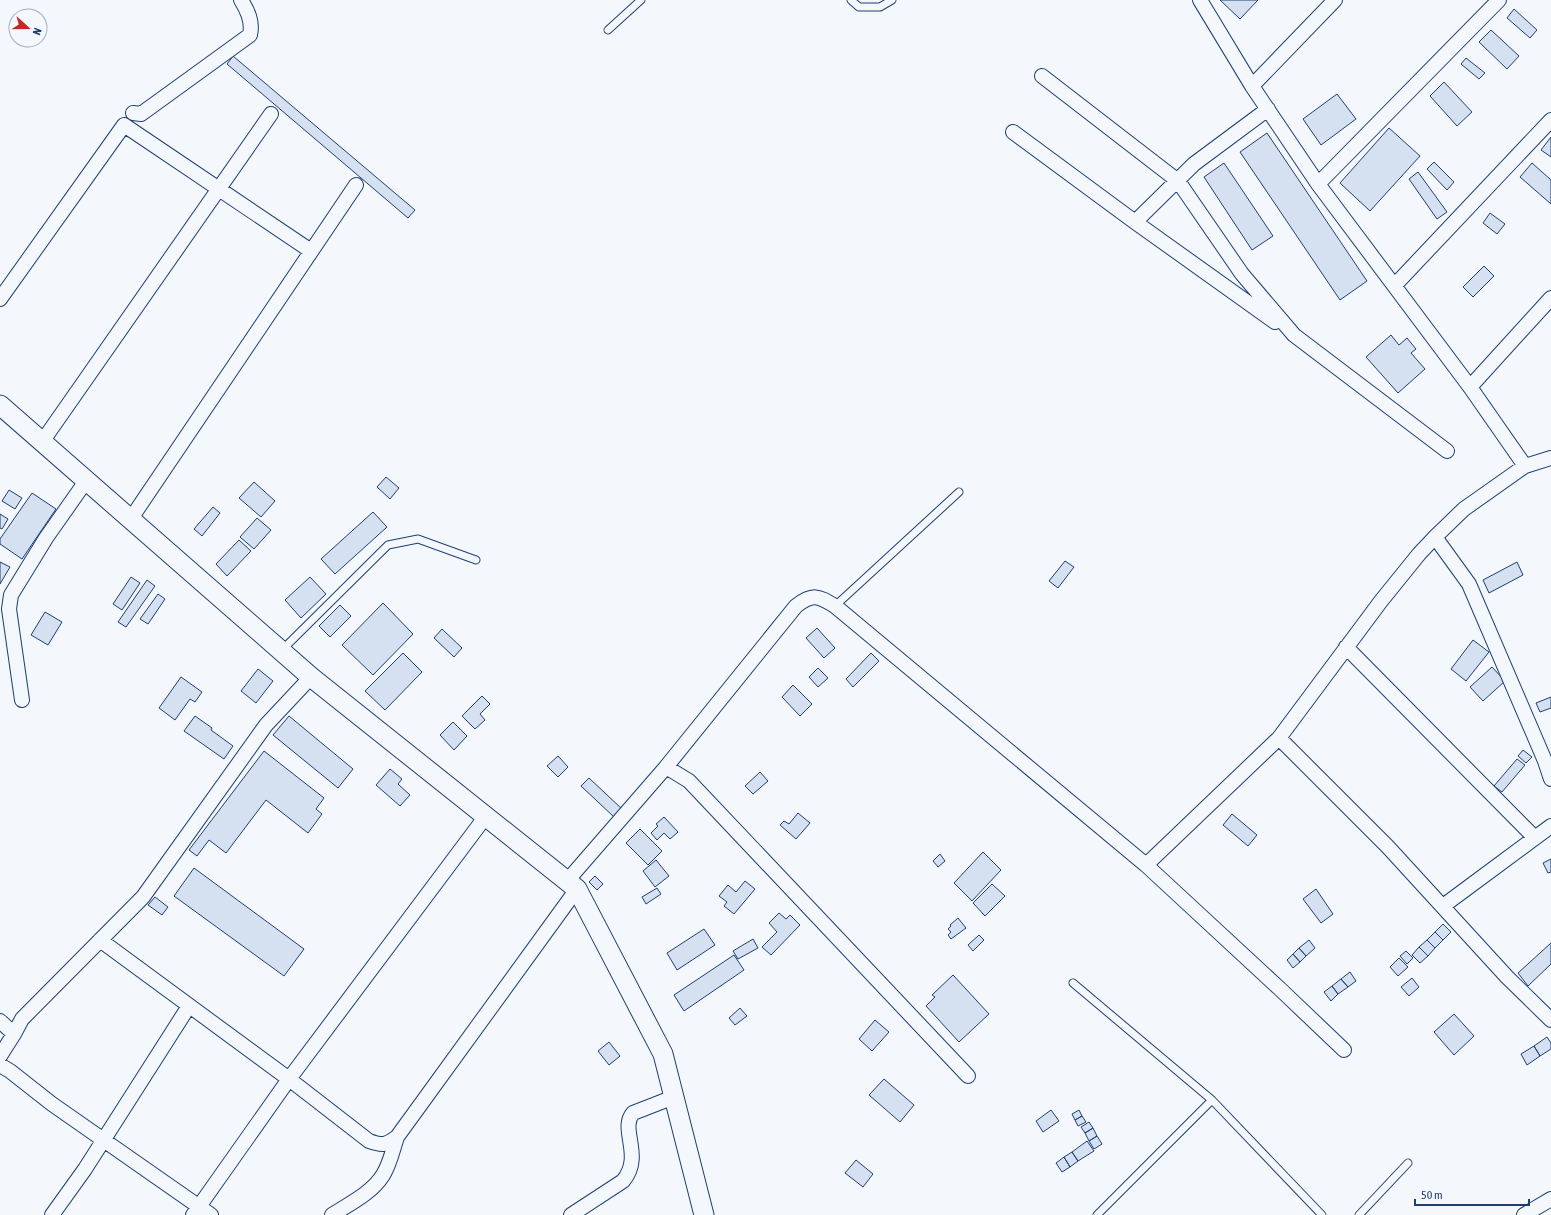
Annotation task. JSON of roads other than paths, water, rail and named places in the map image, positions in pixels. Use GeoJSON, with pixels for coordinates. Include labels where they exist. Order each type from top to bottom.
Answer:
{"type":"FeatureCollection","features":[{"type":"Feature","properties":{"kind":"street"},"geometry":{"type":"LineString","coordinates":[[133,113],[141,114],[250,35],[251,22],[249,14],[241,0]]}},
{"type":"Feature","properties":{"kind":"street"},"geometry":{"type":"LineString","coordinates":[[1200,0],[1252,86],[1318,184],[1470,387],[1524,466]]}},
{"type":"Feature","properties":{"kind":"street"},"geometry":{"type":"LineString","coordinates":[[1252,86],[1335,0]]}},
{"type":"Feature","properties":{"kind":"street"},"geometry":{"type":"LineString","coordinates":[[1318,184],[1499,0]]}},
{"type":"Feature","properties":{"kind":"street"},"geometry":{"type":"LineString","coordinates":[[1042,76],[1178,181],[1242,274],[1294,336]]}},
{"type":"Feature","properties":{"kind":"street"},"geometry":{"type":"LineString","coordinates":[[1135,222],[1194,164],[1268,109]]}},
{"type":"Feature","properties":{"kind":"street"},"geometry":{"type":"LineString","coordinates":[[42,442],[271,114]]}},
{"type":"Feature","properties":{"kind":"street"},"geometry":{"type":"LineString","coordinates":[[1395,285],[1551,120]]}},
{"type":"Feature","properties":{"kind":"street"},"geometry":{"type":"LineString","coordinates":[[0,299],[124,126],[311,251]]}},
{"type":"Feature","properties":{"kind":"street"},"geometry":{"type":"LineString","coordinates":[[1013,132],[1294,336],[1447,451]]}},
{"type":"Feature","properties":{"kind":"street"},"geometry":{"type":"LineString","coordinates":[[130,520],[356,184]]}},
{"type":"Feature","properties":{"kind":"street"},"geometry":{"type":"LineString","coordinates":[[1470,387],[1551,298]]}},
{"type":"Feature","properties":{"kind":"street"},"geometry":{"type":"LineString","coordinates":[[1,407],[281,652],[572,885],[663,1054],[704,1215]]}},
{"type":"Feature","properties":{"kind":"street"},"geometry":{"type":"LineString","coordinates":[[1146,866],[1279,738],[1381,600],[1435,537],[1464,509],[1524,466],[1551,458]]}},
{"type":"Feature","properties":{"kind":"street"},"geometry":{"type":"LineString","coordinates":[[22,700],[9,609],[11,595],[46,538],[86,481]]}},
{"type":"Feature","properties":{"kind":"street"},"geometry":{"type":"LineString","coordinates":[[1435,537],[1469,584],[1545,761],[1551,779]]}},
{"type":"Feature","properties":{"kind":"street"},"geometry":{"type":"LineString","coordinates":[[332,1215],[370,1189],[379,1181],[384,1174],[397,1137],[572,885],[796,606],[805,599],[813,596],[821,598],[835,606],[1146,866],[1344,1050]]}},
{"type":"Feature","properties":{"kind":"street"},"geometry":{"type":"LineString","coordinates":[[1346,647],[1535,838]]}},
{"type":"Feature","properties":{"kind":"street"},"geometry":{"type":"LineString","coordinates":[[0,1056],[22,1019],[143,897],[266,726],[311,677]]}},
{"type":"Feature","properties":{"kind":"street"},"geometry":{"type":"LineString","coordinates":[[1279,738],[1388,847],[1507,977],[1551,1020]]}},
{"type":"Feature","properties":{"kind":"street"},"geometry":{"type":"LineString","coordinates":[[666,767],[689,781],[968,1076]]}},
{"type":"Feature","properties":{"kind":"street"},"geometry":{"type":"LineString","coordinates":[[196,1211],[289,1079],[486,816]]}},
{"type":"Feature","properties":{"kind":"street"},"geometry":{"type":"LineString","coordinates":[[1443,906],[1551,826]]}},
{"type":"Feature","properties":{"kind":"street"},"geometry":{"type":"LineString","coordinates":[[100,940],[289,1079],[370,1141],[378,1144],[387,1144],[397,1137]]}},
{"type":"Feature","properties":{"kind":"street"},"geometry":{"type":"LineString","coordinates":[[52,1215],[85,1169],[189,1006]]}},
{"type":"Feature","properties":{"kind":"street"},"geometry":{"type":"LineString","coordinates":[[0,1021],[14,1034]]}},
{"type":"Feature","properties":{"kind":"street"},"geometry":{"type":"LineString","coordinates":[[0,1065],[103,1139],[196,1211],[211,1215]]}},
{"type":"Feature","properties":{"kind":"street"},"geometry":{"type":"LineString","coordinates":[[571,1215],[623,1181],[629,1174],[632,1166],[632,1157],[628,1123],[629,1117],[633,1113],[674,1097]]}},
{"type":"Feature","properties":{"kind":"street"},"geometry":{"type":"LineString","coordinates":[[1524,1215],[1551,1199]]}},
{"type":"Feature","properties":{"kind":"lane"},"geometry":{"type":"LineString","coordinates":[[608,30],[641,0]]}},
{"type":"Feature","properties":{"kind":"lane"},"geometry":{"type":"LineString","coordinates":[[851,0],[859,7],[880,7],[892,0]]}},
{"type":"Feature","properties":{"kind":"lane"},"geometry":{"type":"LineString","coordinates":[[835,606],[959,492]]}},
{"type":"Feature","properties":{"kind":"lane"},"geometry":{"type":"LineString","coordinates":[[281,652],[388,544],[418,539],[476,560]]}},
{"type":"Feature","properties":{"kind":"lane"},"geometry":{"type":"LineString","coordinates":[[1073,982],[1212,1100],[1322,1215]]}},
{"type":"Feature","properties":{"kind":"lane"},"geometry":{"type":"LineString","coordinates":[[1097,1215],[1212,1100]]}},
{"type":"Feature","properties":{"kind":"lane"},"geometry":{"type":"LineString","coordinates":[[1359,1215],[1408,1163]]}}]}
